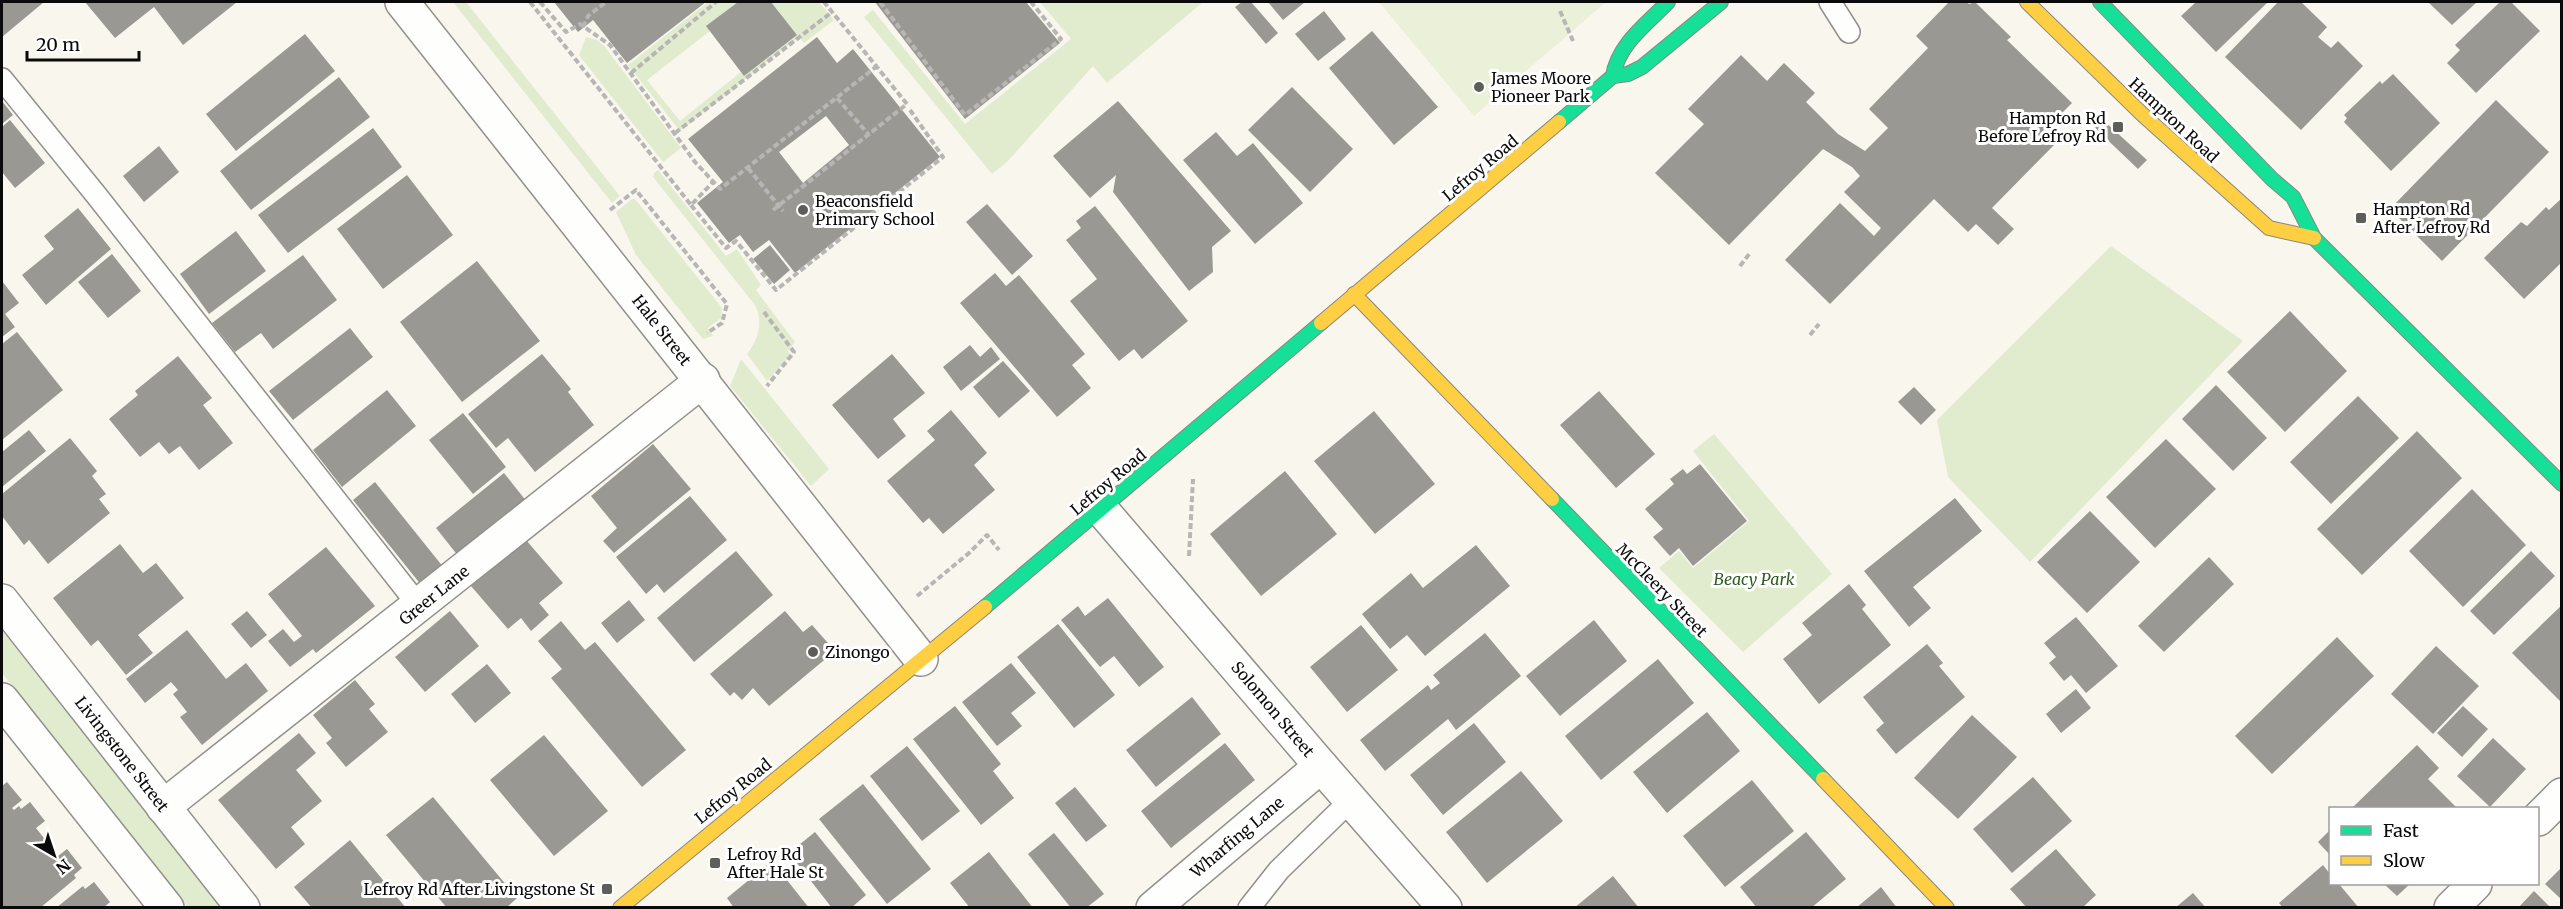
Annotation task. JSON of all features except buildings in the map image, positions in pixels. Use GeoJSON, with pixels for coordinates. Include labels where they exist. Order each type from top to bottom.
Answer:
{"type":"FeatureCollection","features":[{"type":"Feature","properties":{"kind":"street","name":"Hale Street"},"geometry":{"type":"LineString","coordinates":[[402,2],[703,380],[921,659]]}},
{"type":"Feature","properties":{"kind":"street"},"geometry":{"type":"LineString","coordinates":[[1613,76],[1615,62],[1622,49],[1668,2]]}},
{"type":"Feature","properties":{"kind":"street","name":"Lefroy Road"},"geometry":{"type":"LineString","coordinates":[[620,908],[1101,509],[1613,76],[1628,74],[1642,67],[1721,2]]}},
{"type":"Feature","properties":{"kind":"street","name":"Hampton Road"},"geometry":{"type":"LineString","coordinates":[[2027,2],[2143,116],[2269,228],[2314,238]]}},
{"type":"Feature","properties":{"kind":"street","name":"Hampton Road"},"geometry":{"type":"LineString","coordinates":[[2100,2],[2272,179],[2293,197],[2314,238],[2562,484]]}},
{"type":"Feature","properties":{"kind":"street","name":"McCleery Street"},"geometry":{"type":"LineString","coordinates":[[1354,294],[1947,908]]}},
{"type":"Feature","properties":{"kind":"street","name":"Greer Lane"},"geometry":{"type":"LineString","coordinates":[[163,807],[703,380]]}},
{"type":"Feature","properties":{"kind":"street","name":"Solomon Street"},"geometry":{"type":"LineString","coordinates":[[1101,509],[1445,908]]}},
{"type":"Feature","properties":{"kind":"street","name":"Livingstone Street"},"geometry":{"type":"LineString","coordinates":[[2,601],[243,908]]}},
{"type":"Feature","properties":{"kind":"street"},"geometry":{"type":"LineString","coordinates":[[2,700],[167,908]]}},
{"type":"Feature","properties":{"kind":"street","name":"Wharfing Lane"},"geometry":{"type":"LineString","coordinates":[[1153,908],[1321,766]]}},
{"type":"Feature","properties":{"kind":"street"},"geometry":{"type":"LineString","coordinates":[[2539,818],[2562,795]]}},
{"type":"Feature","properties":{"kind":"street"},"geometry":{"type":"LineString","coordinates":[[2451,908],[2474,885]]}},
{"type":"Feature","properties":{"kind":"lane"},"geometry":{"type":"LineString","coordinates":[[1830,2],[1849,32]]}},
{"type":"Feature","properties":{"kind":"lane"},"geometry":{"type":"LineString","coordinates":[[2,79],[97,196],[419,606]]}},
{"type":"Feature","properties":{"kind":"lane"},"geometry":{"type":"LineString","coordinates":[[1249,908],[1279,870],[1351,800]]}},
{"type":"Feature","properties":{"kind":"path"},"geometry":{"type":"LineString","coordinates":[[530,2],[726,248],[736,241],[776,290],[943,157],[910,110]]}},
{"type":"Feature","properties":{"kind":"path"},"geometry":{"type":"LineString","coordinates":[[540,2],[566,32],[580,24],[610,45],[695,162],[720,189],[877,66]]}},
{"type":"Feature","properties":{"kind":"path"},"geometry":{"type":"LineString","coordinates":[[583,27],[588,16],[606,2]]}},
{"type":"Feature","properties":{"kind":"path"},"geometry":{"type":"LineString","coordinates":[[631,73],[716,2]]}},
{"type":"Feature","properties":{"kind":"path"},"geometry":{"type":"LineString","coordinates":[[880,2],[965,114],[1061,39],[1031,2]]}},
{"type":"Feature","properties":{"kind":"path"},"geometry":{"type":"LineString","coordinates":[[773,210],[907,104],[827,3]]}},
{"type":"Feature","properties":{"kind":"path"},"geometry":{"type":"LineString","coordinates":[[1560,11],[1573,41]]}},
{"type":"Feature","properties":{"kind":"path"},"geometry":{"type":"LineString","coordinates":[[675,133],[832,12]]}},
{"type":"Feature","properties":{"kind":"path"},"geometry":{"type":"LineString","coordinates":[[837,98],[868,135]]}},
{"type":"Feature","properties":{"kind":"path"},"geometry":{"type":"LineString","coordinates":[[748,168],[783,211]]}},
{"type":"Feature","properties":{"kind":"path"},"geometry":{"type":"LineString","coordinates":[[691,205],[714,181]]}},
{"type":"Feature","properties":{"kind":"path"},"geometry":{"type":"LineString","coordinates":[[610,210],[636,190],[728,304],[722,323],[706,333]]}},
{"type":"Feature","properties":{"kind":"path"},"geometry":{"type":"LineString","coordinates":[[1740,266],[1750,253]]}},
{"type":"Feature","properties":{"kind":"path"},"geometry":{"type":"LineString","coordinates":[[764,312],[794,352],[767,386]]}},
{"type":"Feature","properties":{"kind":"path"},"geometry":{"type":"LineString","coordinates":[[1810,334],[1819,324]]}},
{"type":"Feature","properties":{"kind":"path"},"geometry":{"type":"LineString","coordinates":[[1184,564],[1189,559],[1193,479],[1191,470]]}},
{"type":"Feature","properties":{"kind":"path"},"geometry":{"type":"LineString","coordinates":[[912,600],[969,553],[987,535],[1006,558]]}},
{"type":"Feature","properties":{"kind":"green space"},"geometry":{"type":"Polygon","coordinates":[[[453,2],[466,2],[620,196],[612,203],[453,2]]]}},
{"type":"Feature","properties":{"kind":"green space"},"geometry":{"type":"Polygon","coordinates":[[[708,2],[738,2],[707,26],[710,31],[647,80],[680,121],[741,72],[797,35],[773,2],[819,2],[834,20],[804,43],[799,37],[680,131],[628,65],[708,2]]]}},
{"type":"Feature","properties":{"kind":"green space"},"geometry":{"type":"Polygon","coordinates":[[[1040,2],[1203,2],[1107,83],[1093,66],[1008,161],[992,174],[864,17],[873,10],[965,124],[1071,39],[1040,2]]]}},
{"type":"Feature","properties":{"kind":"green space","name":"James Moore Pioneer Park"},"geometry":{"type":"Polygon","coordinates":[[[1379,2],[1606,2],[1474,116],[1379,2]]]}},
{"type":"Feature","properties":{"kind":"green space"},"geometry":{"type":"Polygon","coordinates":[[[586,37],[597,40],[605,47],[681,148],[663,162],[579,55],[586,37]]]}},
{"type":"Feature","properties":{"kind":"green space"},"geometry":{"type":"Polygon","coordinates":[[[658,170],[726,256],[737,249],[761,285],[756,290],[795,342],[788,351],[791,355],[767,381],[747,354],[754,343],[759,325],[755,305],[653,177],[658,170]]]}},
{"type":"Feature","properties":{"kind":"green space"},"geometry":{"type":"Polygon","coordinates":[[[635,199],[722,308],[721,318],[708,328],[713,336],[703,339],[636,255],[616,212],[635,199]]]}},
{"type":"Feature","properties":{"kind":"green space"},"geometry":{"type":"Polygon","coordinates":[[[2111,246],[2243,341],[2030,562],[1948,477],[1937,420],[2111,246]]]}},
{"type":"Feature","properties":{"kind":"green space"},"geometry":{"type":"Polygon","coordinates":[[[741,359],[829,469],[811,486],[730,386],[741,359]]]}},
{"type":"Feature","properties":{"kind":"green space","name":"Beacy Park"},"geometry":{"type":"Polygon","coordinates":[[[1714,434],[1832,574],[1743,652],[1659,568],[1679,551],[1693,568],[1749,521],[1693,451],[1714,434]]]}},
{"type":"Feature","properties":{"kind":"green space"},"geometry":{"type":"Polygon","coordinates":[[[2,630],[221,907],[188,907],[2,673],[2,630]]]}},
{"type":"Feature","properties":{"kind":"traffic: fast"},"geometry":{"type":"LineString","coordinates":[[1613,76],[1627,44],[1668,2]]}},
{"type":"Feature","properties":{"kind":"traffic: fast"},"geometry":{"type":"LineString","coordinates":[[1559,122],[1613,76],[1628,74],[1642,67],[1721,2]]}},
{"type":"Feature","properties":{"kind":"traffic: fast"},"geometry":{"type":"LineString","coordinates":[[2100,2],[2272,179],[2293,197],[2314,238],[2562,484]]}},
{"type":"Feature","properties":{"kind":"traffic: fast"},"geometry":{"type":"LineString","coordinates":[[985,607],[1321,323]]}},
{"type":"Feature","properties":{"kind":"traffic: fast"},"geometry":{"type":"LineString","coordinates":[[1552,499],[1823,779]]}},
{"type":"Feature","properties":{"kind":"traffic: slow"},"geometry":{"type":"LineString","coordinates":[[2027,2],[2143,115],[2269,228],[2314,238]]}},
{"type":"Feature","properties":{"kind":"traffic: slow"},"geometry":{"type":"LineString","coordinates":[[1321,323],[1559,122]]}},
{"type":"Feature","properties":{"kind":"traffic: slow"},"geometry":{"type":"LineString","coordinates":[[1354,294],[1552,499]]}},
{"type":"Feature","properties":{"kind":"traffic: slow"},"geometry":{"type":"LineString","coordinates":[[620,908],[985,607]]}},
{"type":"Feature","properties":{"kind":"traffic: slow"},"geometry":{"type":"LineString","coordinates":[[1823,779],[1947,908]]}},
{"type":"Feature","properties":{"kind":"place","name":"James Moore Pioneer Park"},"geometry":{"type":"Point","coordinates":[1479,87]}},
{"type":"Feature","properties":{"kind":"place","name":"Hampton Rd Before Lefroy Rd"},"geometry":{"type":"Point","coordinates":[2118,127]}},
{"type":"Feature","properties":{"kind":"place","name":"Beaconsfield Primary School"},"geometry":{"type":"Point","coordinates":[803,210]}},
{"type":"Feature","properties":{"kind":"place","name":"Hampton Rd After Lefroy Rd"},"geometry":{"type":"Point","coordinates":[2361,218]}},
{"type":"Feature","properties":{"kind":"place","name":"Zinongo"},"geometry":{"type":"Point","coordinates":[813,652]}},
{"type":"Feature","properties":{"kind":"place","name":"Lefroy Rd After Hale St"},"geometry":{"type":"Point","coordinates":[715,863]}},
{"type":"Feature","properties":{"kind":"place","name":"Lefroy Rd After Livingstone St"},"geometry":{"type":"Point","coordinates":[607,889]}}]}
